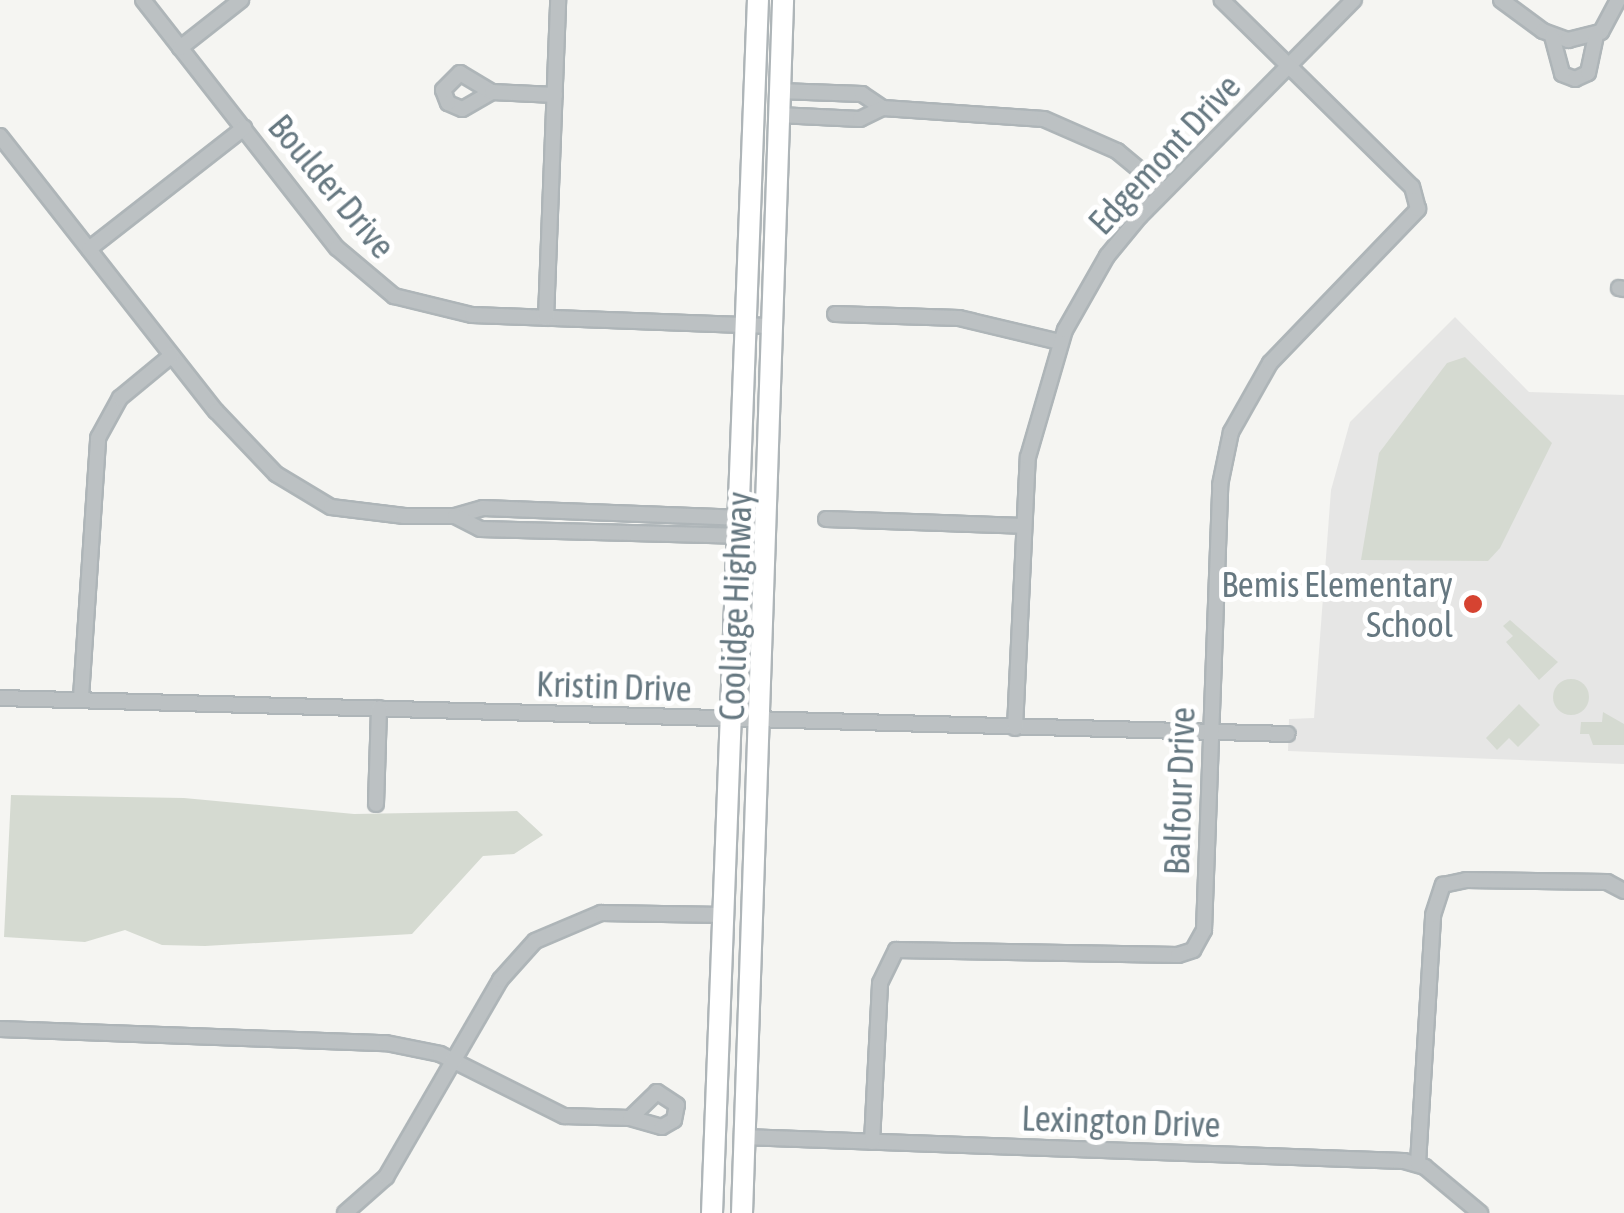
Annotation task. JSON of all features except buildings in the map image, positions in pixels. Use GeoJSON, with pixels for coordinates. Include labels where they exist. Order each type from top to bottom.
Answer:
{"type":"FeatureCollection","features":[{"type":"Feature","properties":{"kind":"main road","name":"Coolidge Highway"},"geometry":{"type":"LineString","coordinates":[[712,1213],[758,0]]}},
{"type":"Feature","properties":{"kind":"main road","name":"Coolidge Highway"},"geometry":{"type":"LineString","coordinates":[[742,1213],[748,923],[782,0]]}},
{"type":"Feature","properties":{"kind":"main road"},"geometry":{"type":"LineString","coordinates":[[724,916],[739,914],[748,923]]}},
{"type":"Feature","properties":{"kind":"main road"},"geometry":{"type":"LineString","coordinates":[[714,1160],[725,1173],[742,1172]]}},
{"type":"Feature","properties":{"kind":"street","name":"Boulder Drive"},"geometry":{"type":"LineString","coordinates":[[143,0],[346,258],[383,290],[448,313],[770,326]]}},
{"type":"Feature","properties":{"kind":"street"},"geometry":{"type":"LineString","coordinates":[[180,48],[241,0]]}},
{"type":"Feature","properties":{"kind":"street"},"geometry":{"type":"LineString","coordinates":[[546,318],[558,0]]}},
{"type":"Feature","properties":{"kind":"street"},"geometry":{"type":"LineString","coordinates":[[1222,0],[1288,66]]}},
{"type":"Feature","properties":{"kind":"street","name":"Edgemont Drive"},"geometry":{"type":"LineString","coordinates":[[1015,728],[1023,526],[1033,424],[1060,342],[1108,256],[1164,190],[1354,0]]}},
{"type":"Feature","properties":{"kind":"street"},"geometry":{"type":"LineString","coordinates":[[1501,0],[1552,36],[1568,40],[1596,35]]}},
{"type":"Feature","properties":{"kind":"street"},"geometry":{"type":"LineString","coordinates":[[1552,36],[1562,74],[1575,79],[1588,72],[1596,35],[1618,0]]}},
{"type":"Feature","properties":{"kind":"street","name":"Balfour Drive"},"geometry":{"type":"LineString","coordinates":[[872,1142],[880,983],[896,950],[1178,955],[1200,943],[1220,485],[1236,420],[1270,362],[1418,209],[1412,187],[1288,66]]}},
{"type":"Feature","properties":{"kind":"street"},"geometry":{"type":"LineString","coordinates":[[779,91],[862,94],[883,108]]}},
{"type":"Feature","properties":{"kind":"street"},"geometry":{"type":"LineString","coordinates":[[492,92],[555,95]]}},
{"type":"Feature","properties":{"kind":"street"},"geometry":{"type":"LineString","coordinates":[[778,115],[860,119],[883,108],[1044,119],[1117,151],[1164,190]]}},
{"type":"Feature","properties":{"kind":"street"},"geometry":{"type":"LineString","coordinates":[[89,249],[244,128]]}},
{"type":"Feature","properties":{"kind":"street"},"geometry":{"type":"LineString","coordinates":[[0,136],[172,355],[276,474],[331,507],[455,516],[483,508],[762,530]]}},
{"type":"Feature","properties":{"kind":"street"},"geometry":{"type":"LineString","coordinates":[[836,314],[959,318],[1060,342]]}},
{"type":"Feature","properties":{"kind":"street"},"geometry":{"type":"LineString","coordinates":[[81,697],[98,438],[120,398],[172,355]]}},
{"type":"Feature","properties":{"kind":"street"},"geometry":{"type":"LineString","coordinates":[[455,516],[480,529],[737,528]]}},
{"type":"Feature","properties":{"kind":"street"},"geometry":{"type":"LineString","coordinates":[[826,519],[1023,526]]}},
{"type":"Feature","properties":{"kind":"street","name":"Kristin Drive"},"geometry":{"type":"LineString","coordinates":[[0,698],[81,697],[730,720],[1287,734]]}},
{"type":"Feature","properties":{"kind":"street"},"geometry":{"type":"LineString","coordinates":[[376,804],[379,708]]}},
{"type":"Feature","properties":{"kind":"street"},"geometry":{"type":"LineString","coordinates":[[1480,1213],[1418,1163],[1433,915],[1444,885],[1608,882],[1624,890]]}},
{"type":"Feature","properties":{"kind":"street"},"geometry":{"type":"LineString","coordinates":[[345,1213],[386,1177],[511,963],[548,932],[601,913],[724,916]]}},
{"type":"Feature","properties":{"kind":"street"},"geometry":{"type":"LineString","coordinates":[[0,1029],[386,1043],[453,1060],[553,1113],[600,1122],[630,1118]]}},
{"type":"Feature","properties":{"kind":"street","name":"Lexington Drive"},"geometry":{"type":"LineString","coordinates":[[743,1138],[1418,1163]]}},
{"type":"Feature","properties":{"kind":"shaded area","name":"Bemis Elementary School"},"geometry":{"type":"Polygon","coordinates":[[[1455,317],[1529,392],[1624,395],[1624,764],[1288,751],[1289,719],[1314,718],[1331,490],[1350,422],[1455,317]]]}},
{"type":"Feature","properties":{"kind":"shaded area"},"geometry":{"type":"Polygon","coordinates":[[[1465,357],[1552,443],[1500,548],[1488,561],[1361,560],[1379,453],[1447,363],[1465,357]]]}},
{"type":"Feature","properties":{"kind":"shaded area"},"geometry":{"type":"Polygon","coordinates":[[[1510,620],[1558,662],[1539,680],[1506,642],[1513,636],[1503,626],[1510,620]]]}},
{"type":"Feature","properties":{"kind":"shaded area"},"geometry":{"type":"Polygon","coordinates":[[[1571,679],[1584,684],[1589,697],[1584,710],[1571,715],[1558,710],[1553,697],[1558,684],[1571,679]]]}},
{"type":"Feature","properties":{"kind":"shaded area"},"geometry":{"type":"Polygon","coordinates":[[[1519,704],[1540,725],[1518,747],[1509,738],[1497,750],[1486,738],[1519,704]]]}},
{"type":"Feature","properties":{"kind":"shaded area"},"geometry":{"type":"Polygon","coordinates":[[[1603,712],[1624,724],[1624,745],[1593,745],[1589,734],[1580,734],[1581,722],[1602,722],[1603,712]]]}},
{"type":"Feature","properties":{"kind":"shaded area"},"geometry":{"type":"Polygon","coordinates":[[[11,795],[184,798],[354,814],[517,811],[543,835],[514,854],[483,856],[412,934],[205,946],[162,945],[125,930],[85,942],[4,937],[11,795]]]}},
{"type":"Feature","properties":{"kind":"place","name":"Bemis Elementary School"},"geometry":{"type":"Point","coordinates":[1473,604]}}]}
